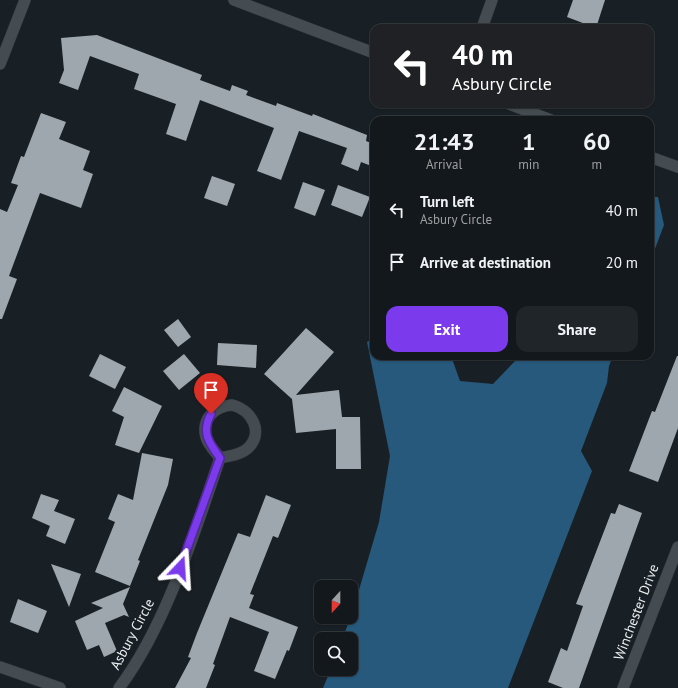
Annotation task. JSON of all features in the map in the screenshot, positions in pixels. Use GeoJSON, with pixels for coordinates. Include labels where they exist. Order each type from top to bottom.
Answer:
{"type":"FeatureCollection","features":[{"type":"Feature","properties":{"kind":"street"},"geometry":{"type":"LineString","coordinates":[[0,64],[25,0]]}},
{"type":"Feature","properties":{"kind":"street"},"geometry":{"type":"LineString","coordinates":[[234,0],[370,51]]}},
{"type":"Feature","properties":{"kind":"street"},"geometry":{"type":"LineString","coordinates":[[483,24],[492,0]]}},
{"type":"Feature","properties":{"kind":"street"},"geometry":{"type":"LineString","coordinates":[[520,108],[540,116]]}},
{"type":"Feature","properties":{"kind":"street"},"geometry":{"type":"LineString","coordinates":[[654,158],[678,167]]}},
{"type":"Feature","properties":{"kind":"street"},"geometry":{"type":"LineString","coordinates":[[224,406],[240,407],[250,415],[255,426],[255,434],[252,442],[247,449],[240,453],[220,458],[206,437],[207,421],[211,414],[224,406]]}},
{"type":"Feature","properties":{"kind":"street","name":"Asbury Circle"},"geometry":{"type":"LineString","coordinates":[[119,688],[135,667],[153,632],[180,568],[220,458]]}},
{"type":"Feature","properties":{"kind":"street","name":"Winchester Drive"},"geometry":{"type":"LineString","coordinates":[[623,688],[678,547]]}},
{"type":"Feature","properties":{"kind":"street"},"geometry":{"type":"LineString","coordinates":[[0,667],[60,688]]}},
{"type":"Feature","properties":{"kind":"shaded area"},"geometry":{"type":"Polygon","coordinates":[[[654,197],[658,197],[664,225],[654,251],[654,197]]]}},
{"type":"Feature","properties":{"kind":"shaded area"},"geometry":{"type":"Polygon","coordinates":[[[370,340],[370,357],[367,342],[370,340]]]}},
{"type":"Feature","properties":{"kind":"shaded area"},"geometry":{"type":"Polygon","coordinates":[[[371,360],[452,360],[460,381],[493,384],[516,360],[611,360],[609,366],[607,383],[581,451],[592,471],[508,688],[323,688],[328,676],[358,676],[358,632],[345,632],[348,624],[358,624],[358,593],[379,522],[390,456],[371,360]]]}},
{"type":"Feature","properties":{"kind":"building"},"geometry":{"type":"Polygon","coordinates":[[[573,0],[605,0],[597,24],[585,24],[567,17],[573,0]]]}},
{"type":"Feature","properties":{"kind":"building"},"geometry":{"type":"Polygon","coordinates":[[[97,35],[202,75],[200,80],[230,91],[232,85],[248,91],[246,95],[276,106],[277,103],[312,116],[313,114],[367,135],[366,141],[370,142],[370,165],[361,162],[358,171],[341,164],[347,148],[299,131],[281,180],[257,171],[274,128],[200,100],[186,141],[166,134],[176,104],[134,89],[139,74],[90,56],[78,90],[59,83],[64,70],[61,38],[97,35]]]}},
{"type":"Feature","properties":{"kind":"building"},"geometry":{"type":"Polygon","coordinates":[[[41,113],[66,122],[59,139],[90,151],[83,170],[93,174],[81,208],[40,193],[9,276],[17,279],[2,319],[0,319],[0,209],[7,212],[18,185],[11,183],[21,156],[24,157],[41,113]]]}},
{"type":"Feature","properties":{"kind":"building"},"geometry":{"type":"Polygon","coordinates":[[[212,176],[235,184],[227,206],[204,198],[212,176]]]}},
{"type":"Feature","properties":{"kind":"building"},"geometry":{"type":"Polygon","coordinates":[[[303,182],[325,190],[315,216],[294,208],[303,182]]]}},
{"type":"Feature","properties":{"kind":"building"},"geometry":{"type":"Polygon","coordinates":[[[338,185],[370,197],[362,217],[331,205],[338,185]]]}},
{"type":"Feature","properties":{"kind":"building"},"geometry":{"type":"Polygon","coordinates":[[[178,319],[191,337],[178,347],[164,330],[178,319]]]}},
{"type":"Feature","properties":{"kind":"building"},"geometry":{"type":"Polygon","coordinates":[[[306,328],[334,352],[296,395],[339,390],[342,417],[360,417],[361,469],[336,469],[336,429],[296,433],[292,399],[264,374],[306,328]]]}},
{"type":"Feature","properties":{"kind":"building"},"geometry":{"type":"Polygon","coordinates":[[[218,343],[257,345],[256,368],[217,365],[218,343]]]}},
{"type":"Feature","properties":{"kind":"building"},"geometry":{"type":"Polygon","coordinates":[[[100,354],[126,367],[115,389],[89,376],[100,354]]]}},
{"type":"Feature","properties":{"kind":"building"},"geometry":{"type":"Polygon","coordinates":[[[184,354],[200,373],[179,390],[163,371],[184,354]]]}},
{"type":"Feature","properties":{"kind":"building"},"geometry":{"type":"Polygon","coordinates":[[[677,356],[678,428],[658,482],[629,471],[652,411],[655,412],[677,356]]]}},
{"type":"Feature","properties":{"kind":"building"},"geometry":{"type":"Polygon","coordinates":[[[124,387],[162,406],[139,453],[115,445],[124,417],[112,411],[124,387]]]}},
{"type":"Feature","properties":{"kind":"building"},"geometry":{"type":"Polygon","coordinates":[[[142,453],[173,459],[168,485],[138,560],[140,561],[130,586],[95,572],[115,522],[108,519],[118,494],[133,500],[142,453]]]}},
{"type":"Feature","properties":{"kind":"building"},"geometry":{"type":"Polygon","coordinates":[[[41,494],[59,500],[54,511],[75,519],[65,544],[46,536],[50,526],[32,518],[41,494]]]}},
{"type":"Feature","properties":{"kind":"building"},"geometry":{"type":"Polygon","coordinates":[[[266,495],[291,505],[278,538],[273,536],[250,594],[254,595],[249,608],[298,627],[289,651],[287,650],[275,679],[254,671],[269,632],[230,617],[206,688],[175,688],[191,658],[188,657],[197,633],[238,533],[250,537],[266,495]]]}},
{"type":"Feature","properties":{"kind":"building"},"geometry":{"type":"Polygon","coordinates":[[[619,504],[642,513],[579,688],[563,688],[548,682],[561,648],[567,651],[583,606],[576,604],[611,513],[615,514],[619,504]]]}},
{"type":"Feature","properties":{"kind":"building"},"geometry":{"type":"Polygon","coordinates":[[[51,564],[81,574],[69,607],[51,564]]]}},
{"type":"Feature","properties":{"kind":"building"},"geometry":{"type":"Polygon","coordinates":[[[130,587],[123,604],[129,617],[124,615],[105,623],[117,651],[104,657],[99,645],[87,650],[75,621],[103,608],[91,603],[130,587]]]}},
{"type":"Feature","properties":{"kind":"building"},"geometry":{"type":"Polygon","coordinates":[[[18,599],[47,611],[38,633],[10,622],[18,599]]]}},
{"type":"Feature","properties":{"kind":"route"},"geometry":{"type":"LineString","coordinates":[[180,568],[220,458],[206,437],[205,429],[211,414]]}}]}
